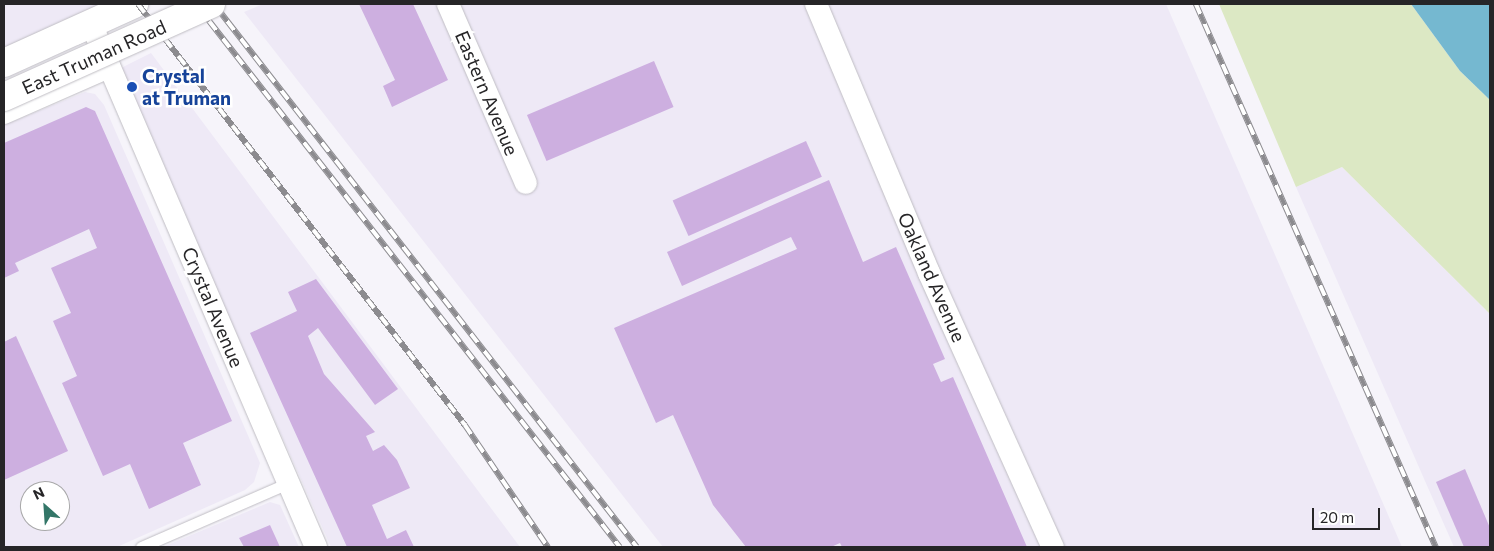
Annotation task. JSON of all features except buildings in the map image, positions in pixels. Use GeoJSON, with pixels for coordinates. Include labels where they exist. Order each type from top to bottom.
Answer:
{"type":"FeatureCollection","features":[{"type":"Feature","properties":{"kind":"main road","name":"East Truman Road"},"geometry":{"type":"LineString","coordinates":[[4,63],[134,4]]}},
{"type":"Feature","properties":{"kind":"main road","name":"East Truman Road"},"geometry":{"type":"LineString","coordinates":[[4,97],[211,4]]}},
{"type":"Feature","properties":{"kind":"street","name":"Eastern Avenue"},"geometry":{"type":"LineString","coordinates":[[448,4],[526,182]]}},
{"type":"Feature","properties":{"kind":"street","name":"Oakland Avenue"},"geometry":{"type":"LineString","coordinates":[[816,4],[929,273],[1053,547]]}},
{"type":"Feature","properties":{"kind":"street","name":"Crystal Avenue"},"geometry":{"type":"LineString","coordinates":[[4,67],[92,26],[316,547]]}},
{"type":"Feature","properties":{"kind":"street"},"geometry":{"type":"LineString","coordinates":[[4,113],[109,67]]}},
{"type":"Feature","properties":{"kind":"lane"},"geometry":{"type":"LineString","coordinates":[[141,547],[288,483]]}},
{"type":"Feature","properties":{"kind":"shaded area"},"geometry":{"type":"Polygon","coordinates":[[[4,4],[100,4],[102,6],[4,51],[4,4]]]}},
{"type":"Feature","properties":{"kind":"shaded area"},"geometry":{"type":"Polygon","coordinates":[[[263,4],[1166,4],[1402,547],[663,547],[244,12],[263,4]]]}},
{"type":"Feature","properties":{"kind":"shaded area"},"geometry":{"type":"Polygon","coordinates":[[[151,53],[520,547],[331,547],[119,69],[151,53]]]}},
{"type":"Feature","properties":{"kind":"shaded area"},"geometry":{"type":"Polygon","coordinates":[[[85,92],[95,94],[104,105],[260,463],[254,482],[245,490],[117,547],[4,547],[4,125],[85,92]]]}},
{"type":"Feature","properties":{"kind":"shaded area"},"geometry":{"type":"Polygon","coordinates":[[[1342,167],[1490,314],[1490,547],[1454,547],[1296,187],[1342,167]]]}},
{"type":"Feature","properties":{"kind":"shaded area"},"geometry":{"type":"Polygon","coordinates":[[[270,502],[280,505],[299,547],[163,547],[270,502]]]}},
{"type":"Feature","properties":{"kind":"green space"},"geometry":{"type":"Polygon","coordinates":[[[1219,4],[1411,4],[1460,71],[1490,100],[1490,314],[1342,167],[1296,187],[1219,4]]]}},
{"type":"Feature","properties":{"kind":"water"},"geometry":{"type":"Polygon","coordinates":[[[1411,4],[1490,4],[1490,100],[1460,71],[1411,4]]]}},
{"type":"Feature","properties":{"kind":"railway"},"geometry":{"type":"LineString","coordinates":[[138,4],[465,425],[548,547]]}},
{"type":"Feature","properties":{"kind":"railway"},"geometry":{"type":"LineString","coordinates":[[196,4],[620,547]]}},
{"type":"Feature","properties":{"kind":"railway"},"geometry":{"type":"LineString","coordinates":[[214,4],[637,547]]}},
{"type":"Feature","properties":{"kind":"railway"},"geometry":{"type":"LineString","coordinates":[[1196,4],[1436,547]]}},
{"type":"Feature","properties":{"kind":"place","name":"Crystal at Truman"},"geometry":{"type":"Point","coordinates":[132,87]}}]}
